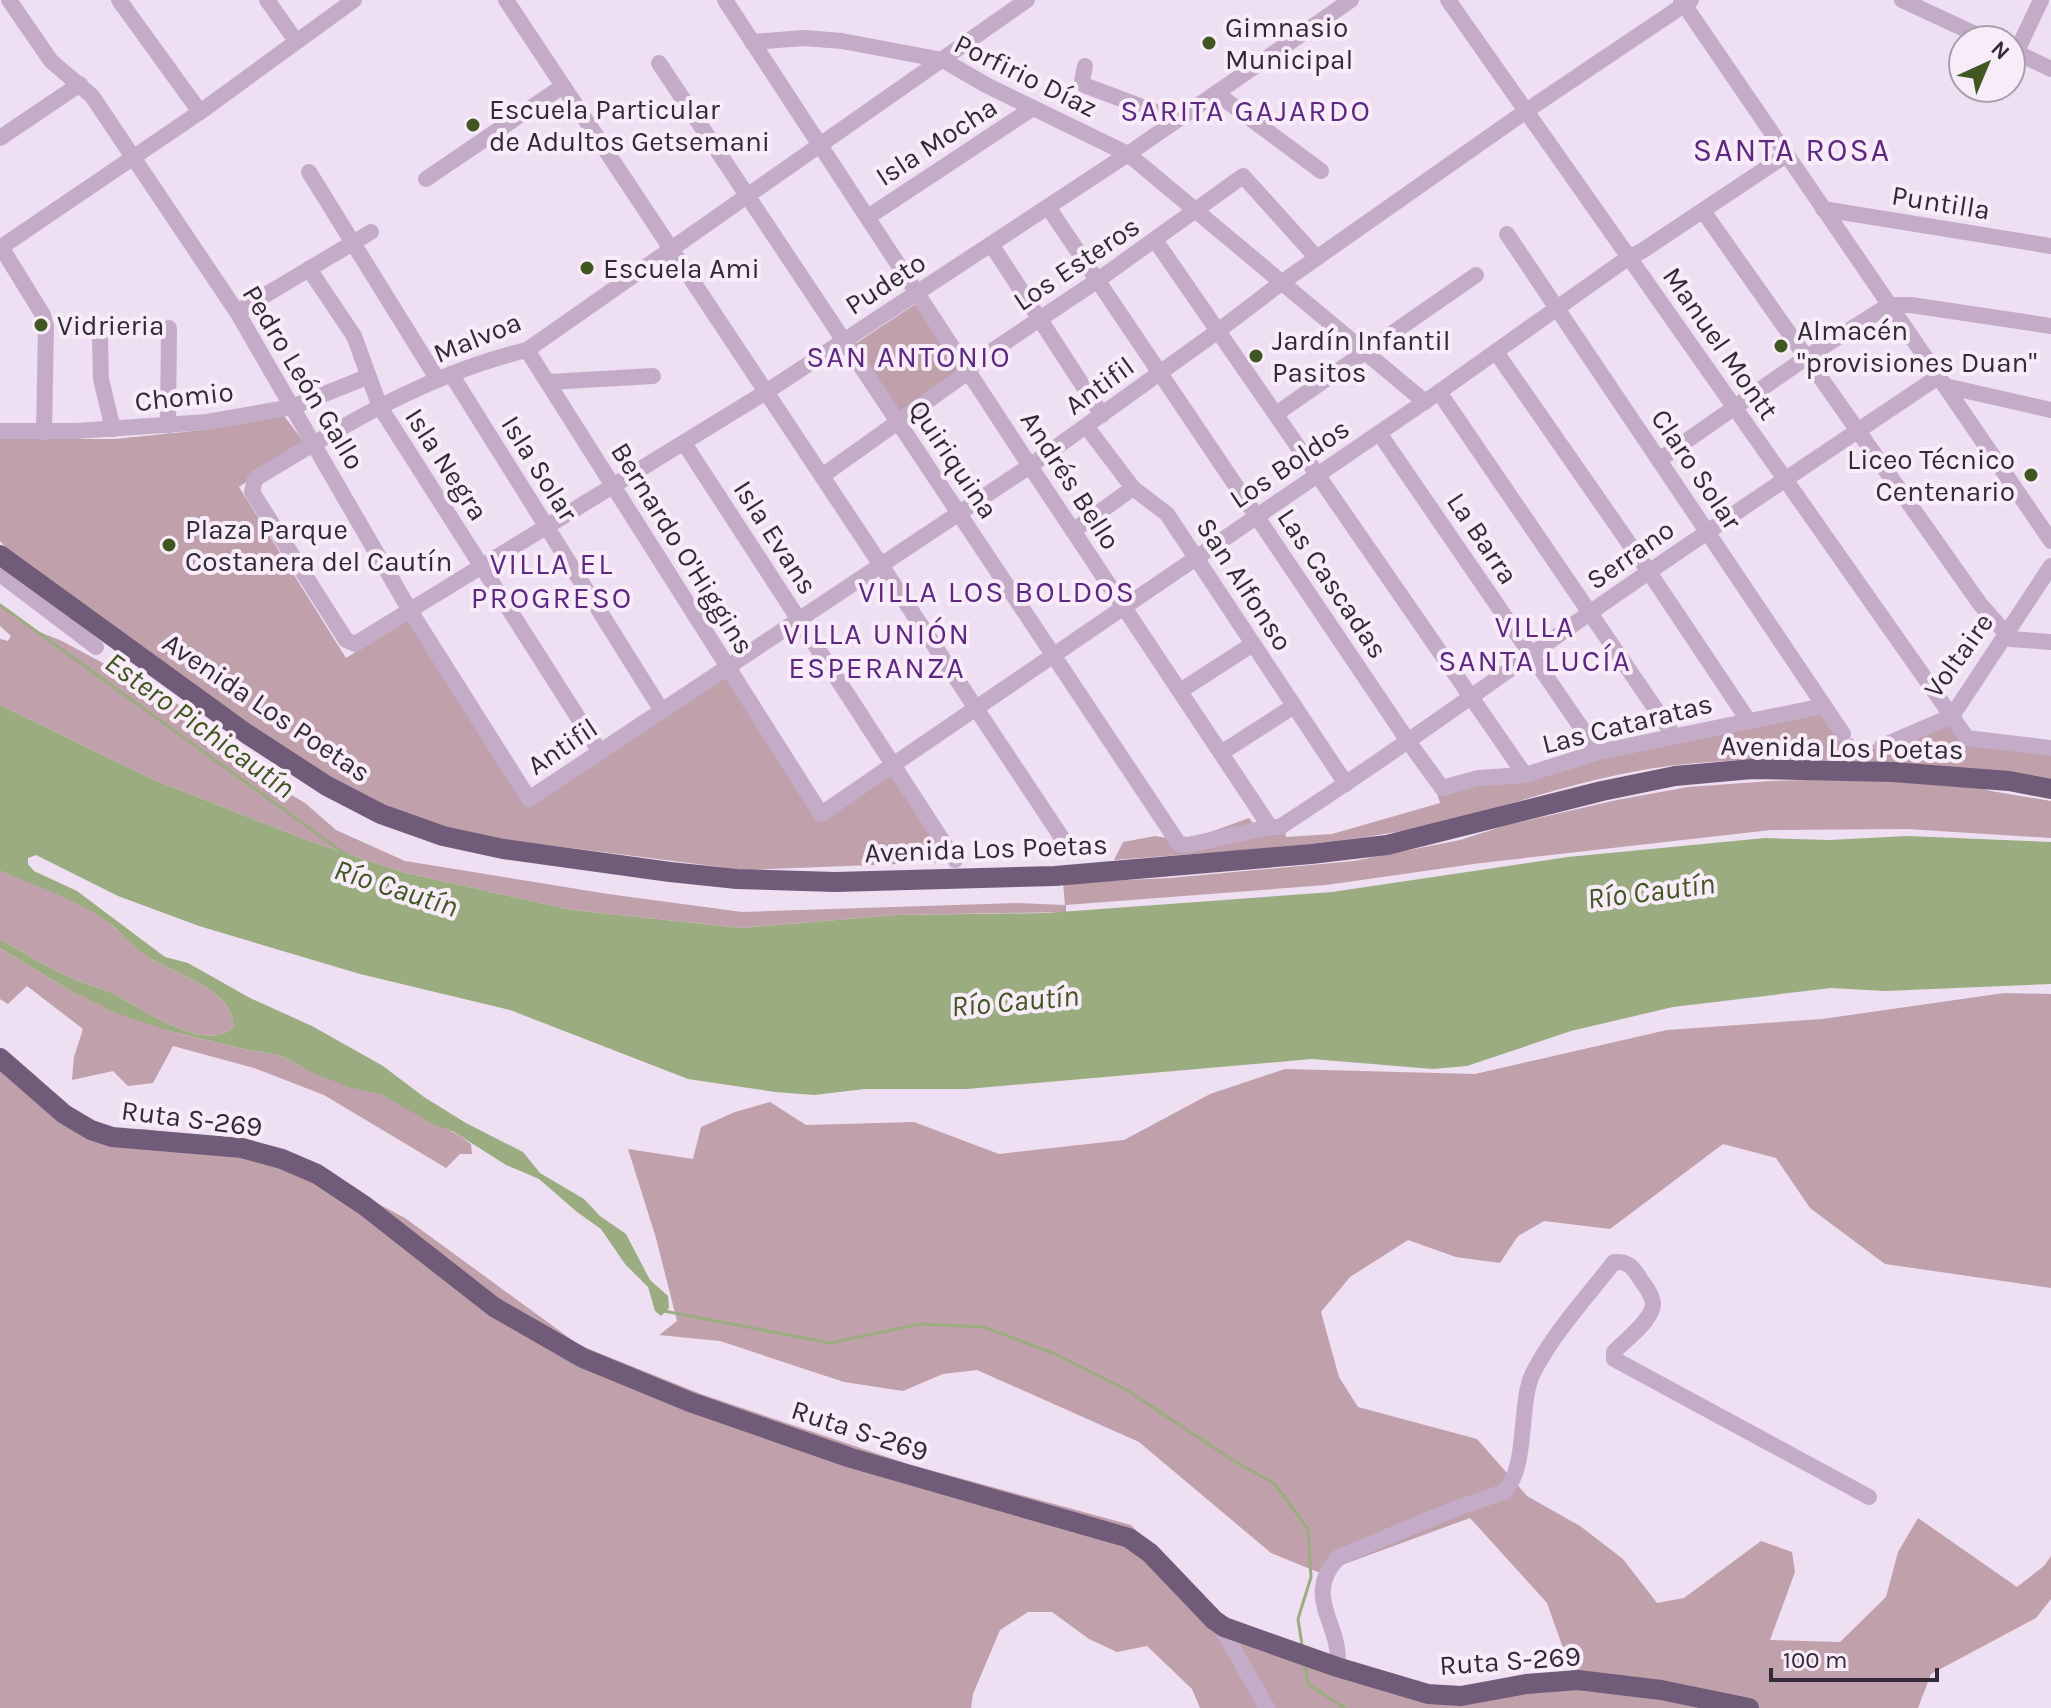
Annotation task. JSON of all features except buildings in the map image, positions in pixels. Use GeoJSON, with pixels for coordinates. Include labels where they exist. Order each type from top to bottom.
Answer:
{"type":"FeatureCollection","features":[{"type":"Feature","properties":{"kind":"main road","name":"Avenida Los Poetas"},"geometry":{"type":"LineString","coordinates":[[2,560],[247,734],[327,786],[381,814],[443,836],[503,849],[670,872],[737,879],[835,882],[1055,876],[1311,854],[1387,845],[1661,779],[1752,769],[1908,773],[2009,781],[2051,789]]}},
{"type":"Feature","properties":{"kind":"main road","name":"Ruta S-269"},"geometry":{"type":"LineString","coordinates":[[0,1058],[64,1114],[101,1134],[242,1148],[282,1159],[317,1174],[358,1200],[494,1307],[583,1358],[690,1402],[851,1458],[1129,1538],[1150,1553],[1220,1625],[1241,1634],[1334,1666],[1441,1697],[1526,1684],[1578,1680],[1661,1690],[1749,1708]]}},
{"type":"Feature","properties":{"kind":"street"},"geometry":{"type":"LineString","coordinates":[[0,5],[8,0]]}},
{"type":"Feature","properties":{"kind":"street","name":"Pedro León Gallo"},"geometry":{"type":"LineString","coordinates":[[8,0],[51,61],[92,96],[237,312],[409,609],[529,799]]}},
{"type":"Feature","properties":{"kind":"street"},"geometry":{"type":"LineString","coordinates":[[119,0],[200,112]]}},
{"type":"Feature","properties":{"kind":"street"},"geometry":{"type":"LineString","coordinates":[[267,0],[296,41]]}},
{"type":"Feature","properties":{"kind":"street"},"geometry":{"type":"LineString","coordinates":[[44,432],[46,326],[43,315],[0,248],[200,112],[354,0]]}},
{"type":"Feature","properties":{"kind":"street"},"geometry":{"type":"LineString","coordinates":[[506,0],[1070,850]]}},
{"type":"Feature","properties":{"kind":"street","name":"Andrés Bello"},"geometry":{"type":"LineString","coordinates":[[725,0],[1270,827]]}},
{"type":"Feature","properties":{"kind":"street","name":"Malvoa"},"geometry":{"type":"LineString","coordinates":[[355,644],[346,640],[252,492],[251,485],[255,479],[380,407],[444,377],[527,350],[1027,0]]}},
{"type":"Feature","properties":{"kind":"street","name":"Pudeto"},"geometry":{"type":"LineString","coordinates":[[355,644],[766,392],[1128,154],[1351,0]]}},
{"type":"Feature","properties":{"kind":"street","name":"Manuel Montt"},"geometry":{"type":"LineString","coordinates":[[1448,0],[1967,738],[2051,748]]}},
{"type":"Feature","properties":{"kind":"street"},"geometry":{"type":"LineString","coordinates":[[1902,0],[1954,24]]}},
{"type":"Feature","properties":{"kind":"street"},"geometry":{"type":"LineString","coordinates":[[2027,26],[2041,0]]}},
{"type":"Feature","properties":{"kind":"street"},"geometry":{"type":"LineString","coordinates":[[1685,2],[2051,541]]}},
{"type":"Feature","properties":{"kind":"street","name":"Antifil"},"geometry":{"type":"LineString","coordinates":[[529,799],[1030,466],[1281,283],[1685,2]]}},
{"type":"Feature","properties":{"kind":"street","name":"Porfirio Díaz"},"geometry":{"type":"LineString","coordinates":[[752,42],[804,38],[842,41],[943,60],[1128,154],[1365,353],[1432,397],[1590,613],[1674,736]]}},
{"type":"Feature","properties":{"kind":"street"},"geometry":{"type":"LineString","coordinates":[[2027,58],[2051,69]]}},
{"type":"Feature","properties":{"kind":"street","name":"Quiriquina"},"geometry":{"type":"LineString","coordinates":[[659,63],[1179,844]]}},
{"type":"Feature","properties":{"kind":"street"},"geometry":{"type":"LineString","coordinates":[[1085,66],[1084,85],[1177,120]]}},
{"type":"Feature","properties":{"kind":"street"},"geometry":{"type":"LineString","coordinates":[[0,138],[80,84]]}},
{"type":"Feature","properties":{"kind":"street"},"geometry":{"type":"LineString","coordinates":[[426,179],[563,86]]}},
{"type":"Feature","properties":{"kind":"street"},"geometry":{"type":"LineString","coordinates":[[1216,93],[1321,171]]}},
{"type":"Feature","properties":{"kind":"street","name":"Isla Mocha"},"geometry":{"type":"LineString","coordinates":[[868,217],[1033,108]]}},
{"type":"Feature","properties":{"kind":"street","name":"Los Boldos"},"geometry":{"type":"LineString","coordinates":[[821,814],[1432,397],[1629,257],[1786,155]]}},
{"type":"Feature","properties":{"kind":"street","name":"Isla Solar"},"geometry":{"type":"LineString","coordinates":[[309,172],[352,243],[546,526],[662,711]]}},
{"type":"Feature","properties":{"kind":"street","name":"Los Esteros"},"geometry":{"type":"LineString","coordinates":[[822,476],[899,423],[977,361],[1196,212],[1243,176],[1317,258]]}},
{"type":"Feature","properties":{"kind":"street","name":"Las Cascadas"},"geometry":{"type":"LineString","coordinates":[[1048,207],[1442,788]]}},
{"type":"Feature","properties":{"kind":"street","name":"Puntilla"},"geometry":{"type":"LineString","coordinates":[[1823,209],[2051,246]]}},
{"type":"Feature","properties":{"kind":"street"},"geometry":{"type":"LineString","coordinates":[[1703,211],[2005,635],[2015,640],[2051,642]]}},
{"type":"Feature","properties":{"kind":"street"},"geometry":{"type":"LineString","coordinates":[[237,312],[371,232]]}},
{"type":"Feature","properties":{"kind":"street","name":"Claro Solar"},"geometry":{"type":"LineString","coordinates":[[1507,234],[1843,734]]}},
{"type":"Feature","properties":{"kind":"street"},"geometry":{"type":"LineString","coordinates":[[1155,240],[1525,775]]}},
{"type":"Feature","properties":{"kind":"street"},"geometry":{"type":"LineString","coordinates":[[991,244],[1102,415]]}},
{"type":"Feature","properties":{"kind":"street","name":"Isla Negra"},"geometry":{"type":"LineString","coordinates":[[309,269],[354,336],[380,407],[600,752]]}},
{"type":"Feature","properties":{"kind":"street"},"geometry":{"type":"LineString","coordinates":[[1276,414],[1476,275]]}},
{"type":"Feature","properties":{"kind":"street"},"geometry":{"type":"LineString","coordinates":[[1659,460],[1807,357],[1889,305],[1911,305],[2051,326]]}},
{"type":"Feature","properties":{"kind":"street"},"geometry":{"type":"LineString","coordinates":[[168,426],[169,328]]}},
{"type":"Feature","properties":{"kind":"street"},"geometry":{"type":"LineString","coordinates":[[100,337],[101,379],[113,429]]}},
{"type":"Feature","properties":{"kind":"street","name":"Bernardo O'Higgins"},"geometry":{"type":"LineString","coordinates":[[527,350],[821,814]]}},
{"type":"Feature","properties":{"kind":"street"},"geometry":{"type":"LineString","coordinates":[[1496,352],[1748,720]]}},
{"type":"Feature","properties":{"kind":"street"},"geometry":{"type":"LineString","coordinates":[[548,382],[653,376]]}},
{"type":"Feature","properties":{"kind":"street","name":"Chomio"},"geometry":{"type":"LineString","coordinates":[[0,431],[44,432],[207,422],[292,407],[367,377]]}},
{"type":"Feature","properties":{"kind":"street"},"geometry":{"type":"LineString","coordinates":[[1941,382],[2051,410]]}},
{"type":"Feature","properties":{"kind":"street","name":"Serrano"},"geometry":{"type":"LineString","coordinates":[[1179,844],[1188,845],[1280,827],[1707,531],[1859,431],[1941,382]]}},
{"type":"Feature","properties":{"kind":"street","name":"San Alfonso"},"geometry":{"type":"LineString","coordinates":[[1086,426],[1133,488],[1167,514],[1346,784]]}},
{"type":"Feature","properties":{"kind":"street","name":"La Barra"},"geometry":{"type":"LineString","coordinates":[[1379,433],[1598,752]]}},
{"type":"Feature","properties":{"kind":"street","name":"Isla Evans"},"geometry":{"type":"LineString","coordinates":[[684,443],[955,860]]}},
{"type":"Feature","properties":{"kind":"street"},"geometry":{"type":"LineString","coordinates":[[1073,531],[1133,488]]}},
{"type":"Feature","properties":{"kind":"street"},"geometry":{"type":"LineString","coordinates":[[2,560],[96,647]]}},
{"type":"Feature","properties":{"kind":"street","name":"Voltaire"},"geometry":{"type":"LineString","coordinates":[[1882,746],[1952,716],[2051,566]]}},
{"type":"Feature","properties":{"kind":"street"},"geometry":{"type":"LineString","coordinates":[[1180,691],[1253,644]]}},
{"type":"Feature","properties":{"kind":"street"},"geometry":{"type":"LineString","coordinates":[[1221,753],[1294,706]]}},
{"type":"Feature","properties":{"kind":"street","name":"Las Cataratas"},"geometry":{"type":"LineString","coordinates":[[1442,788],[1478,778],[1525,775],[1598,752],[1824,706]]}},
{"type":"Feature","properties":{"kind":"street"},"geometry":{"type":"LineString","coordinates":[[1334,1666],[1339,1654],[1322,1602],[1323,1581],[1328,1569],[1339,1557],[1504,1492],[1509,1487],[1517,1468],[1532,1375],[1550,1345],[1614,1262],[1624,1262],[1633,1267],[1653,1300],[1653,1313],[1614,1352],[1614,1359],[1869,1497]]}},
{"type":"Feature","properties":{"kind":"street"},"geometry":{"type":"LineString","coordinates":[[1220,1625],[1267,1708]]}},
{"type":"Feature","properties":{"kind":"shaded area"},"geometry":{"type":"Polygon","coordinates":[[[917,303],[963,372],[901,413],[855,344],[917,303]]]}},
{"type":"Feature","properties":{"kind":"shaded area"},"geometry":{"type":"Polygon","coordinates":[[[282,413],[303,441],[239,487],[346,658],[408,619],[526,803],[725,674],[820,818],[888,770],[950,862],[744,870],[516,841],[503,844],[379,807],[330,781],[15,557],[0,541],[0,439],[115,439],[213,429],[282,413]]]}},
{"type":"Feature","properties":{"kind":"shaded area"},"geometry":{"type":"Polygon","coordinates":[[[0,605],[37,631],[62,641],[166,697],[180,706],[210,746],[305,803],[336,830],[405,861],[742,912],[1017,903],[1065,905],[1063,883],[1170,878],[1354,861],[1460,840],[1507,825],[1617,800],[1688,787],[1771,781],[1890,778],[1961,782],[1991,791],[2051,801],[2051,838],[1907,829],[1771,830],[1481,863],[1326,885],[1066,905],[1066,912],[896,915],[741,928],[572,910],[402,872],[312,842],[152,779],[0,705],[0,639],[8,641],[11,636],[0,626],[0,605]]]}},
{"type":"Feature","properties":{"kind":"shaded area"},"geometry":{"type":"Polygon","coordinates":[[[1825,713],[1844,742],[1852,738],[1861,750],[1873,744],[1878,754],[1946,725],[2051,752],[2051,781],[1895,763],[1782,759],[1707,762],[1595,780],[1451,820],[1367,837],[1295,846],[1114,860],[1123,842],[1155,836],[1186,841],[1249,818],[1258,830],[1285,831],[1286,837],[1332,834],[1440,803],[1437,793],[1825,713]]]}},
{"type":"Feature","properties":{"kind":"shaded area"},"geometry":{"type":"Polygon","coordinates":[[[0,871],[81,905],[111,925],[148,957],[201,984],[225,1003],[233,1027],[221,1034],[206,1036],[189,1032],[110,992],[60,973],[0,939],[0,871]]]}},
{"type":"Feature","properties":{"kind":"shaded area"},"geometry":{"type":"Polygon","coordinates":[[[0,948],[64,987],[170,1031],[282,1056],[302,1067],[380,1094],[460,1136],[471,1144],[472,1154],[460,1154],[446,1168],[324,1095],[254,1068],[173,1046],[153,1083],[128,1086],[113,1071],[72,1080],[74,1057],[83,1029],[27,986],[8,1004],[0,999],[0,948]]]}},
{"type":"Feature","properties":{"kind":"shaded area"},"geometry":{"type":"Polygon","coordinates":[[[2004,993],[2051,994],[2051,1288],[1885,1264],[1810,1208],[1776,1158],[1723,1144],[1610,1229],[1544,1221],[1518,1236],[1500,1263],[1456,1257],[1408,1240],[1350,1277],[1321,1312],[1339,1377],[1358,1407],[1477,1439],[1527,1496],[1580,1526],[1623,1559],[1657,1603],[1684,1598],[1761,1541],[1792,1552],[1795,1572],[1770,1640],[1840,1642],[1886,1597],[1898,1552],[1918,1518],[2017,1587],[2044,1566],[2051,1556],[2051,1599],[2036,1618],[1931,1674],[1918,1708],[1200,1708],[1192,1689],[1147,1646],[1117,1652],[1089,1639],[1052,1612],[1028,1612],[1000,1630],[973,1694],[971,1708],[0,1708],[0,1066],[102,1134],[143,1129],[210,1138],[330,1178],[405,1218],[579,1345],[701,1394],[908,1464],[1131,1525],[1225,1622],[1453,1693],[1573,1676],[1547,1603],[1470,1518],[1320,1573],[1271,1553],[1139,1442],[977,1370],[943,1374],[903,1391],[844,1382],[720,1341],[659,1335],[677,1321],[656,1238],[628,1149],[693,1159],[701,1127],[735,1112],[770,1102],[806,1125],[914,1122],[999,1154],[1124,1140],[1210,1094],[1285,1069],[1475,1074],[1667,1030],[1822,1019],[2004,993]]]}},
{"type":"Feature","properties":{"kind":"water","name":"Río Cautín"},"geometry":{"type":"Polygon","coordinates":[[[0,705],[152,779],[312,842],[402,872],[572,910],[741,928],[896,915],[1046,913],[1332,892],[1568,857],[1765,838],[1829,840],[1908,836],[2051,842],[2051,984],[1885,991],[1831,988],[1673,1007],[1571,1031],[1467,1066],[1433,1069],[1312,1059],[967,1089],[865,1089],[814,1095],[688,1079],[510,1010],[360,974],[199,926],[118,896],[36,855],[28,858],[28,864],[34,871],[77,891],[165,957],[188,963],[250,998],[312,1026],[383,1066],[466,1123],[523,1152],[540,1173],[584,1199],[600,1216],[626,1234],[650,1280],[668,1296],[669,1308],[661,1316],[655,1311],[648,1287],[625,1264],[601,1229],[539,1179],[506,1165],[454,1132],[435,1125],[380,1094],[349,1087],[315,1074],[282,1056],[170,1031],[116,1013],[64,987],[0,948],[0,939],[60,973],[110,992],[189,1032],[206,1036],[221,1034],[233,1027],[225,1003],[201,984],[148,957],[111,925],[81,906],[0,871],[0,705]]]}},
{"type":"Feature","properties":{"kind":"waterway","name":"Estero Pichicautín"},"geometry":{"type":"LineString","coordinates":[[0,605],[348,856]]}},
{"type":"Feature","properties":{"kind":"waterway"},"geometry":{"type":"LineString","coordinates":[[664,1311],[830,1343],[920,1324],[984,1327],[1055,1354],[1125,1389],[1275,1484],[1308,1529],[1311,1577],[1298,1619],[1302,1645]]}},
{"type":"Feature","properties":{"kind":"waterway"},"geometry":{"type":"LineString","coordinates":[[1305,1665],[1308,1684],[1345,1708]]}},
{"type":"Feature","properties":{"kind":"place","name":"Gimnasio Municipal"},"geometry":{"type":"Point","coordinates":[1209,43]}},
{"type":"Feature","properties":{"kind":"place","name":"Escuela Particular de Adultos Getsemani"},"geometry":{"type":"Point","coordinates":[473,125]}},
{"type":"Feature","properties":{"kind":"place","name":"Escuela Ami"},"geometry":{"type":"Point","coordinates":[587,268]}},
{"type":"Feature","properties":{"kind":"place","name":"Vidrieria"},"geometry":{"type":"Point","coordinates":[41,325]}},
{"type":"Feature","properties":{"kind":"place","name":"Almacén \"provisiones Duan\""},"geometry":{"type":"Point","coordinates":[1781,346]}},
{"type":"Feature","properties":{"kind":"place","name":"Jardín Infantil Pasitos"},"geometry":{"type":"Point","coordinates":[1256,356]}},
{"type":"Feature","properties":{"kind":"place","name":"Liceo Técnico Centenario"},"geometry":{"type":"Point","coordinates":[2031,475]}},
{"type":"Feature","properties":{"kind":"place","name":"Plaza Parque Costanera del Cautín"},"geometry":{"type":"Point","coordinates":[169,545]}},
{"type":"Feature","properties":{"kind":"district","name":"SARITA GAJARDO"},"geometry":{"type":"Point","coordinates":[1246,111]}},
{"type":"Feature","properties":{"kind":"district","name":"SANTA ROSA"},"geometry":{"type":"Point","coordinates":[1792,150]}},
{"type":"Feature","properties":{"kind":"district","name":"SAN ANTONIO"},"geometry":{"type":"Point","coordinates":[909,357]}},
{"type":"Feature","properties":{"kind":"district","name":"VILLA EL PROGRESO"},"geometry":{"type":"Point","coordinates":[552,581]}},
{"type":"Feature","properties":{"kind":"district","name":"VILLA LOS BOLDOS"},"geometry":{"type":"Point","coordinates":[997,592]}},
{"type":"Feature","properties":{"kind":"district","name":"VILLA SANTA LUCÍA"},"geometry":{"type":"Point","coordinates":[1535,644]}},
{"type":"Feature","properties":{"kind":"district","name":"VILLA UNIÓN ESPERANZA"},"geometry":{"type":"Point","coordinates":[877,651]}}]}
